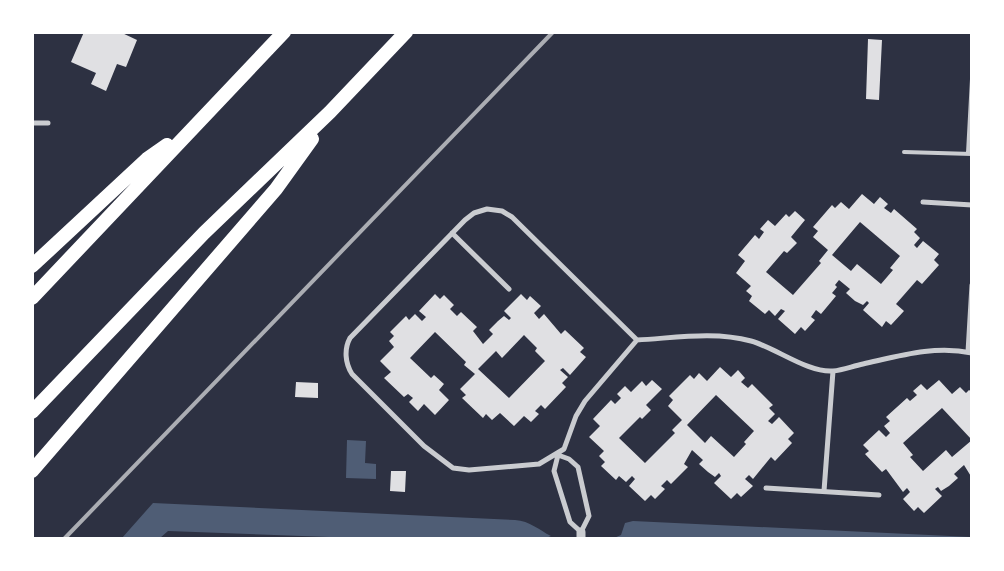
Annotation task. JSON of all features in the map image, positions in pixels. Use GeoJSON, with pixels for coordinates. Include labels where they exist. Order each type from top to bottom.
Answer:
{"type":"FeatureCollection","features":[{"type":"Feature","properties":{"kind":"highway"},"geometry":{"type":"LineString","coordinates":[[32,298],[284,32]]}},
{"type":"Feature","properties":{"kind":"highway"},"geometry":{"type":"LineString","coordinates":[[32,412],[204,233],[330,112],[406,32]]}},
{"type":"Feature","properties":{"kind":"highway"},"geometry":{"type":"LineString","coordinates":[[32,471],[179,298],[276,189],[330,112]]}},
{"type":"Feature","properties":{"kind":"highway"},"geometry":{"type":"LineString","coordinates":[[32,266],[147,159],[198,122]]}},
{"type":"Feature","properties":{"kind":"street"},"geometry":{"type":"LineString","coordinates":[[32,122],[48,124]]}},
{"type":"Feature","properties":{"kind":"street"},"geometry":{"type":"LineString","coordinates":[[923,202],[972,205]]}},
{"type":"Feature","properties":{"kind":"street"},"geometry":{"type":"LineString","coordinates":[[637,340],[507,214],[488,209],[474,213],[452,233],[350,338],[346,352],[350,370],[411,434],[438,458],[453,468],[469,470],[539,464],[558,455],[564,449],[576,416],[585,401],[637,340],[702,336],[743,339],[777,350],[812,368],[833,371],[918,351],[970,352],[972,285]]}},
{"type":"Feature","properties":{"kind":"street"},"geometry":{"type":"LineString","coordinates":[[452,233],[509,289]]}},
{"type":"Feature","properties":{"kind":"street"},"geometry":{"type":"LineString","coordinates":[[824,491],[833,371]]}},
{"type":"Feature","properties":{"kind":"street"},"geometry":{"type":"LineString","coordinates":[[558,455],[569,459],[578,467],[589,516],[581,535],[570,522],[554,471],[558,455]]}},
{"type":"Feature","properties":{"kind":"street"},"geometry":{"type":"LineString","coordinates":[[766,488],[879,495]]}},
{"type":"Feature","properties":{"kind":"lane"},"geometry":{"type":"LineString","coordinates":[[904,152],[970,154],[972,79]]}},
{"type":"Feature","properties":{"kind":"water"},"geometry":{"type":"Polygon","coordinates":[[[347,440],[366,441],[365,463],[376,464],[376,479],[346,478],[347,440]]]}},
{"type":"Feature","properties":{"kind":"water"},"geometry":{"type":"Polygon","coordinates":[[[153,503],[515,520],[530,524],[551,536],[546,538],[356,538],[168,531],[160,538],[122,538],[153,503]]]}},
{"type":"Feature","properties":{"kind":"water"},"geometry":{"type":"Polygon","coordinates":[[[633,521],[971,538],[614,538],[621,535],[625,523],[633,521]]]}},
{"type":"Feature","properties":{"kind":"building"},"geometry":{"type":"Polygon","coordinates":[[[84,32],[120,32],[137,40],[126,67],[117,64],[106,91],[91,84],[96,73],[71,62],[84,32]]]}},
{"type":"Feature","properties":{"kind":"building"},"geometry":{"type":"Polygon","coordinates":[[[868,39],[882,40],[879,100],[866,99],[868,39]]]}},
{"type":"Feature","properties":{"kind":"building"},"geometry":{"type":"Polygon","coordinates":[[[862,194],[874,204],[880,197],[888,204],[884,208],[891,213],[894,209],[917,229],[914,232],[920,238],[914,245],[917,248],[923,241],[939,254],[934,260],[939,265],[922,284],[917,280],[896,304],[904,311],[891,325],[886,321],[882,327],[863,310],[869,303],[867,301],[863,305],[855,301],[846,293],[850,289],[839,280],[835,285],[837,287],[832,293],[836,296],[821,314],[816,310],[811,317],[815,320],[805,331],[801,327],[795,334],[778,319],[785,311],[781,309],[775,316],[769,310],[765,314],[749,301],[752,296],[746,291],[751,286],[736,273],[745,261],[738,255],[755,235],[759,239],[764,232],[760,229],[768,220],[775,226],[786,214],[789,217],[795,211],[805,220],[791,237],[797,243],[787,253],[784,251],[766,272],[793,295],[821,263],[819,261],[828,250],[813,237],[818,231],[813,227],[832,205],[835,208],[841,202],[849,209],[862,194]],[[860,222],[832,255],[851,271],[857,264],[881,284],[893,270],[890,268],[900,256],[860,222]]]}},
{"type":"Feature","properties":{"kind":"building"},"geometry":{"type":"Polygon","coordinates":[[[435,294],[440,299],[444,295],[454,305],[450,309],[457,316],[461,312],[477,327],[473,331],[483,344],[493,334],[489,330],[498,321],[504,316],[509,320],[511,318],[504,311],[521,294],[527,300],[530,296],[541,306],[534,313],[539,319],[544,314],[561,334],[565,330],[584,348],[580,352],[586,357],[570,375],[563,368],[560,370],[568,377],[562,383],[566,387],[545,409],[541,405],[535,411],[539,414],[531,422],[524,416],[514,426],[500,413],[492,420],[486,414],[483,418],[462,398],[466,395],[460,389],[475,374],[464,365],[466,362],[435,332],[410,358],[431,378],[434,375],[444,384],[439,390],[449,400],[435,415],[424,404],[418,411],[409,402],[413,398],[408,394],[404,397],[384,378],[391,372],[380,361],[394,347],[389,341],[394,336],[390,332],[406,316],[409,320],[415,314],[422,321],[426,317],[419,311],[435,294]],[[524,335],[502,358],[496,351],[478,369],[509,398],[545,361],[535,351],[537,348],[524,335]]]}},
{"type":"Feature","properties":{"kind":"building"},"geometry":{"type":"Polygon","coordinates":[[[720,367],[731,377],[738,370],[745,378],[741,382],[748,388],[752,384],[773,405],[769,408],[775,414],[768,421],[772,424],[779,417],[794,433],[788,439],[792,443],[775,461],[771,457],[753,479],[749,475],[745,479],[753,486],[741,497],[737,493],[731,499],[714,483],[721,476],[719,473],[715,477],[708,472],[699,464],[703,460],[692,450],[684,464],[688,467],[671,484],[667,480],[661,486],[665,489],[655,499],[651,495],[645,501],[629,486],[635,479],[632,476],[626,482],[619,476],[616,480],[601,466],[605,462],[599,456],[604,451],[589,437],[600,426],[593,419],[611,400],[615,404],[621,398],[617,394],[625,386],[631,392],[642,381],[646,386],[652,380],[662,389],[646,405],[651,410],[642,419],[640,417],[619,438],[645,463],[675,433],[672,430],[682,420],[668,406],[673,400],[669,396],[690,375],[694,379],[699,373],[707,381],[720,367]],[[716,395],[687,425],[705,443],[711,436],[734,457],[746,444],[744,442],[754,431],[716,395]]]}},
{"type":"Feature","properties":{"kind":"building"},"geometry":{"type":"Polygon","coordinates":[[[939,380],[952,394],[960,387],[966,393],[969,390],[972,392],[972,440],[972,478],[964,465],[954,474],[958,478],[949,486],[941,491],[938,487],[935,489],[942,496],[924,513],[918,507],[914,511],[903,499],[910,492],[907,488],[903,492],[886,469],[882,472],[865,454],[869,451],[863,445],[879,430],[886,437],[890,433],[884,426],[890,421],[886,417],[907,398],[910,401],[917,395],[913,391],[921,384],[927,390],[939,380]],[[942,408],[903,443],[913,455],[910,457],[923,471],[946,450],[952,457],[972,440],[942,408]]]}},
{"type":"Feature","properties":{"kind":"building"},"geometry":{"type":"Polygon","coordinates":[[[296,382],[318,383],[318,398],[295,397],[296,382]]]}},
{"type":"Feature","properties":{"kind":"building"},"geometry":{"type":"Polygon","coordinates":[[[391,471],[406,471],[405,492],[390,491],[391,471]]]}},
{"type":"Feature","properties":{"kind":"railway"},"geometry":{"type":"LineString","coordinates":[[65,538],[553,32]]}}]}
